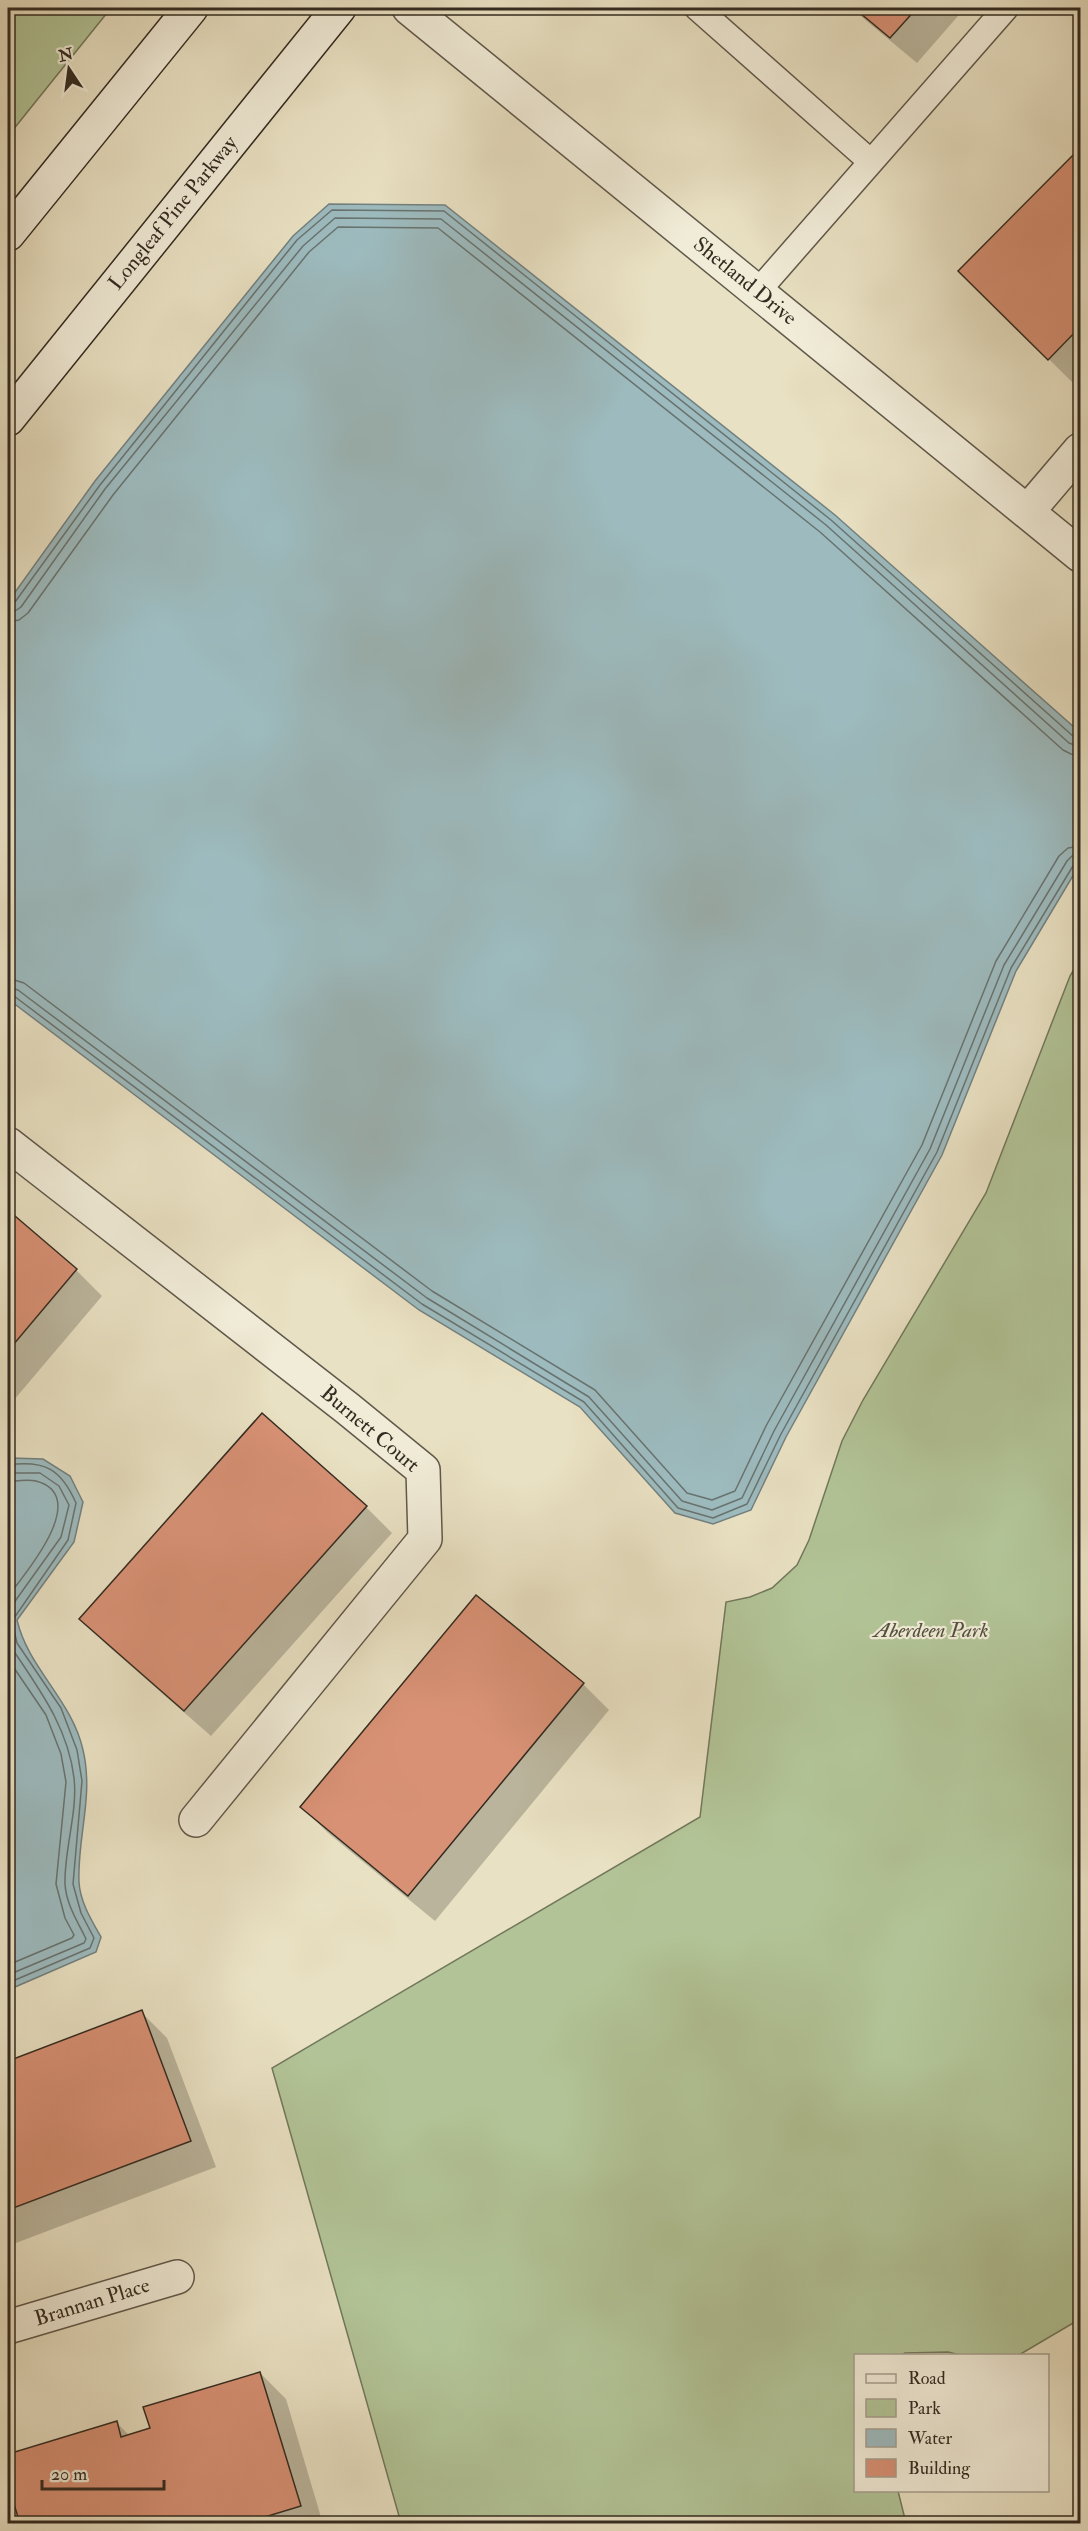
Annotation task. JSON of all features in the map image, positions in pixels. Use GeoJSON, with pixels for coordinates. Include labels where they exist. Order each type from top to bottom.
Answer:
{"type":"FeatureCollection","features":[{"type":"Feature","properties":{"kind":"street"},"geometry":{"type":"LineString","coordinates":[[8,234],[191,8]]}},
{"type":"Feature","properties":{"kind":"street","name":"Longleaf Pine Parkway"},"geometry":{"type":"LineString","coordinates":[[8,419],[339,8]]}},
{"type":"Feature","properties":{"kind":"street","name":"Shetland Drive"},"geometry":{"type":"LineString","coordinates":[[409,8],[1080,555]]}},
{"type":"Feature","properties":{"kind":"street"},"geometry":{"type":"LineString","coordinates":[[1028,512],[1080,450]]}},
{"type":"Feature","properties":{"kind":"street","name":"Burnett Court"},"geometry":{"type":"LineString","coordinates":[[8,1144],[423,1470],[425,1539],[196,1820]]}},
{"type":"Feature","properties":{"kind":"street","name":"Brannan Place"},"geometry":{"type":"LineString","coordinates":[[8,2328],[177,2277]]}},
{"type":"Feature","properties":{"kind":"lane"},"geometry":{"type":"LineString","coordinates":[[697,8],[871,162]]}},
{"type":"Feature","properties":{"kind":"lane"},"geometry":{"type":"LineString","coordinates":[[758,291],[1006,8]]}},
{"type":"Feature","properties":{"kind":"green space"},"geometry":{"type":"Polygon","coordinates":[[[8,8],[111,8],[8,136],[8,8]]]}},
{"type":"Feature","properties":{"kind":"green space","name":"Aberdeen Park"},"geometry":{"type":"Polygon","coordinates":[[[1080,959],[1080,2319],[1021,2354],[948,2352],[854,2354],[854,2492],[898,2492],[905,2519],[888,2524],[401,2523],[272,2068],[700,1817],[726,1602],[750,1597],[772,1588],[797,1565],[809,1540],[842,1441],[863,1400],[986,1193],[1070,976],[1080,959]]]}},
{"type":"Feature","properties":{"kind":"water"},"geometry":{"type":"Polygon","coordinates":[[[329,204],[445,205],[835,515],[1075,728],[1080,737],[1080,864],[1016,971],[942,1155],[786,1437],[751,1510],[713,1524],[675,1513],[580,1407],[419,1310],[8,999],[8,602],[95,481],[293,236],[329,204]]]}},
{"type":"Feature","properties":{"kind":"water"},"geometry":{"type":"Polygon","coordinates":[[[11,1458],[43,1459],[70,1476],[83,1502],[74,1542],[17,1620],[30,1654],[70,1715],[83,1750],[87,1784],[79,1882],[84,1904],[101,1937],[96,1952],[8,1990],[8,1461],[11,1458]]]}},
{"type":"Feature","properties":{"kind":"building"},"geometry":{"type":"Polygon","coordinates":[[[854,8],[917,8],[890,38],[854,8]]]}},
{"type":"Feature","properties":{"kind":"building"},"geometry":{"type":"Polygon","coordinates":[[[1080,148],[1080,327],[1048,360],[958,271],[1080,148]]]}},
{"type":"Feature","properties":{"kind":"building"},"geometry":{"type":"Polygon","coordinates":[[[8,1210],[77,1269],[8,1351],[8,1210]]]}},
{"type":"Feature","properties":{"kind":"building"},"geometry":{"type":"Polygon","coordinates":[[[262,1413],[367,1506],[184,1711],[79,1619],[262,1413]]]}},
{"type":"Feature","properties":{"kind":"building"},"geometry":{"type":"Polygon","coordinates":[[[476,1595],[584,1683],[408,1896],[300,1807],[476,1595]]]}},
{"type":"Feature","properties":{"kind":"building"},"geometry":{"type":"Polygon","coordinates":[[[142,2010],[191,2141],[8,2210],[8,2061],[142,2010]]]}},
{"type":"Feature","properties":{"kind":"building"},"geometry":{"type":"Polygon","coordinates":[[[260,2372],[301,2506],[242,2524],[20,2524],[8,2484],[8,2454],[117,2421],[121,2437],[150,2428],[143,2407],[260,2372]]]}}]}
